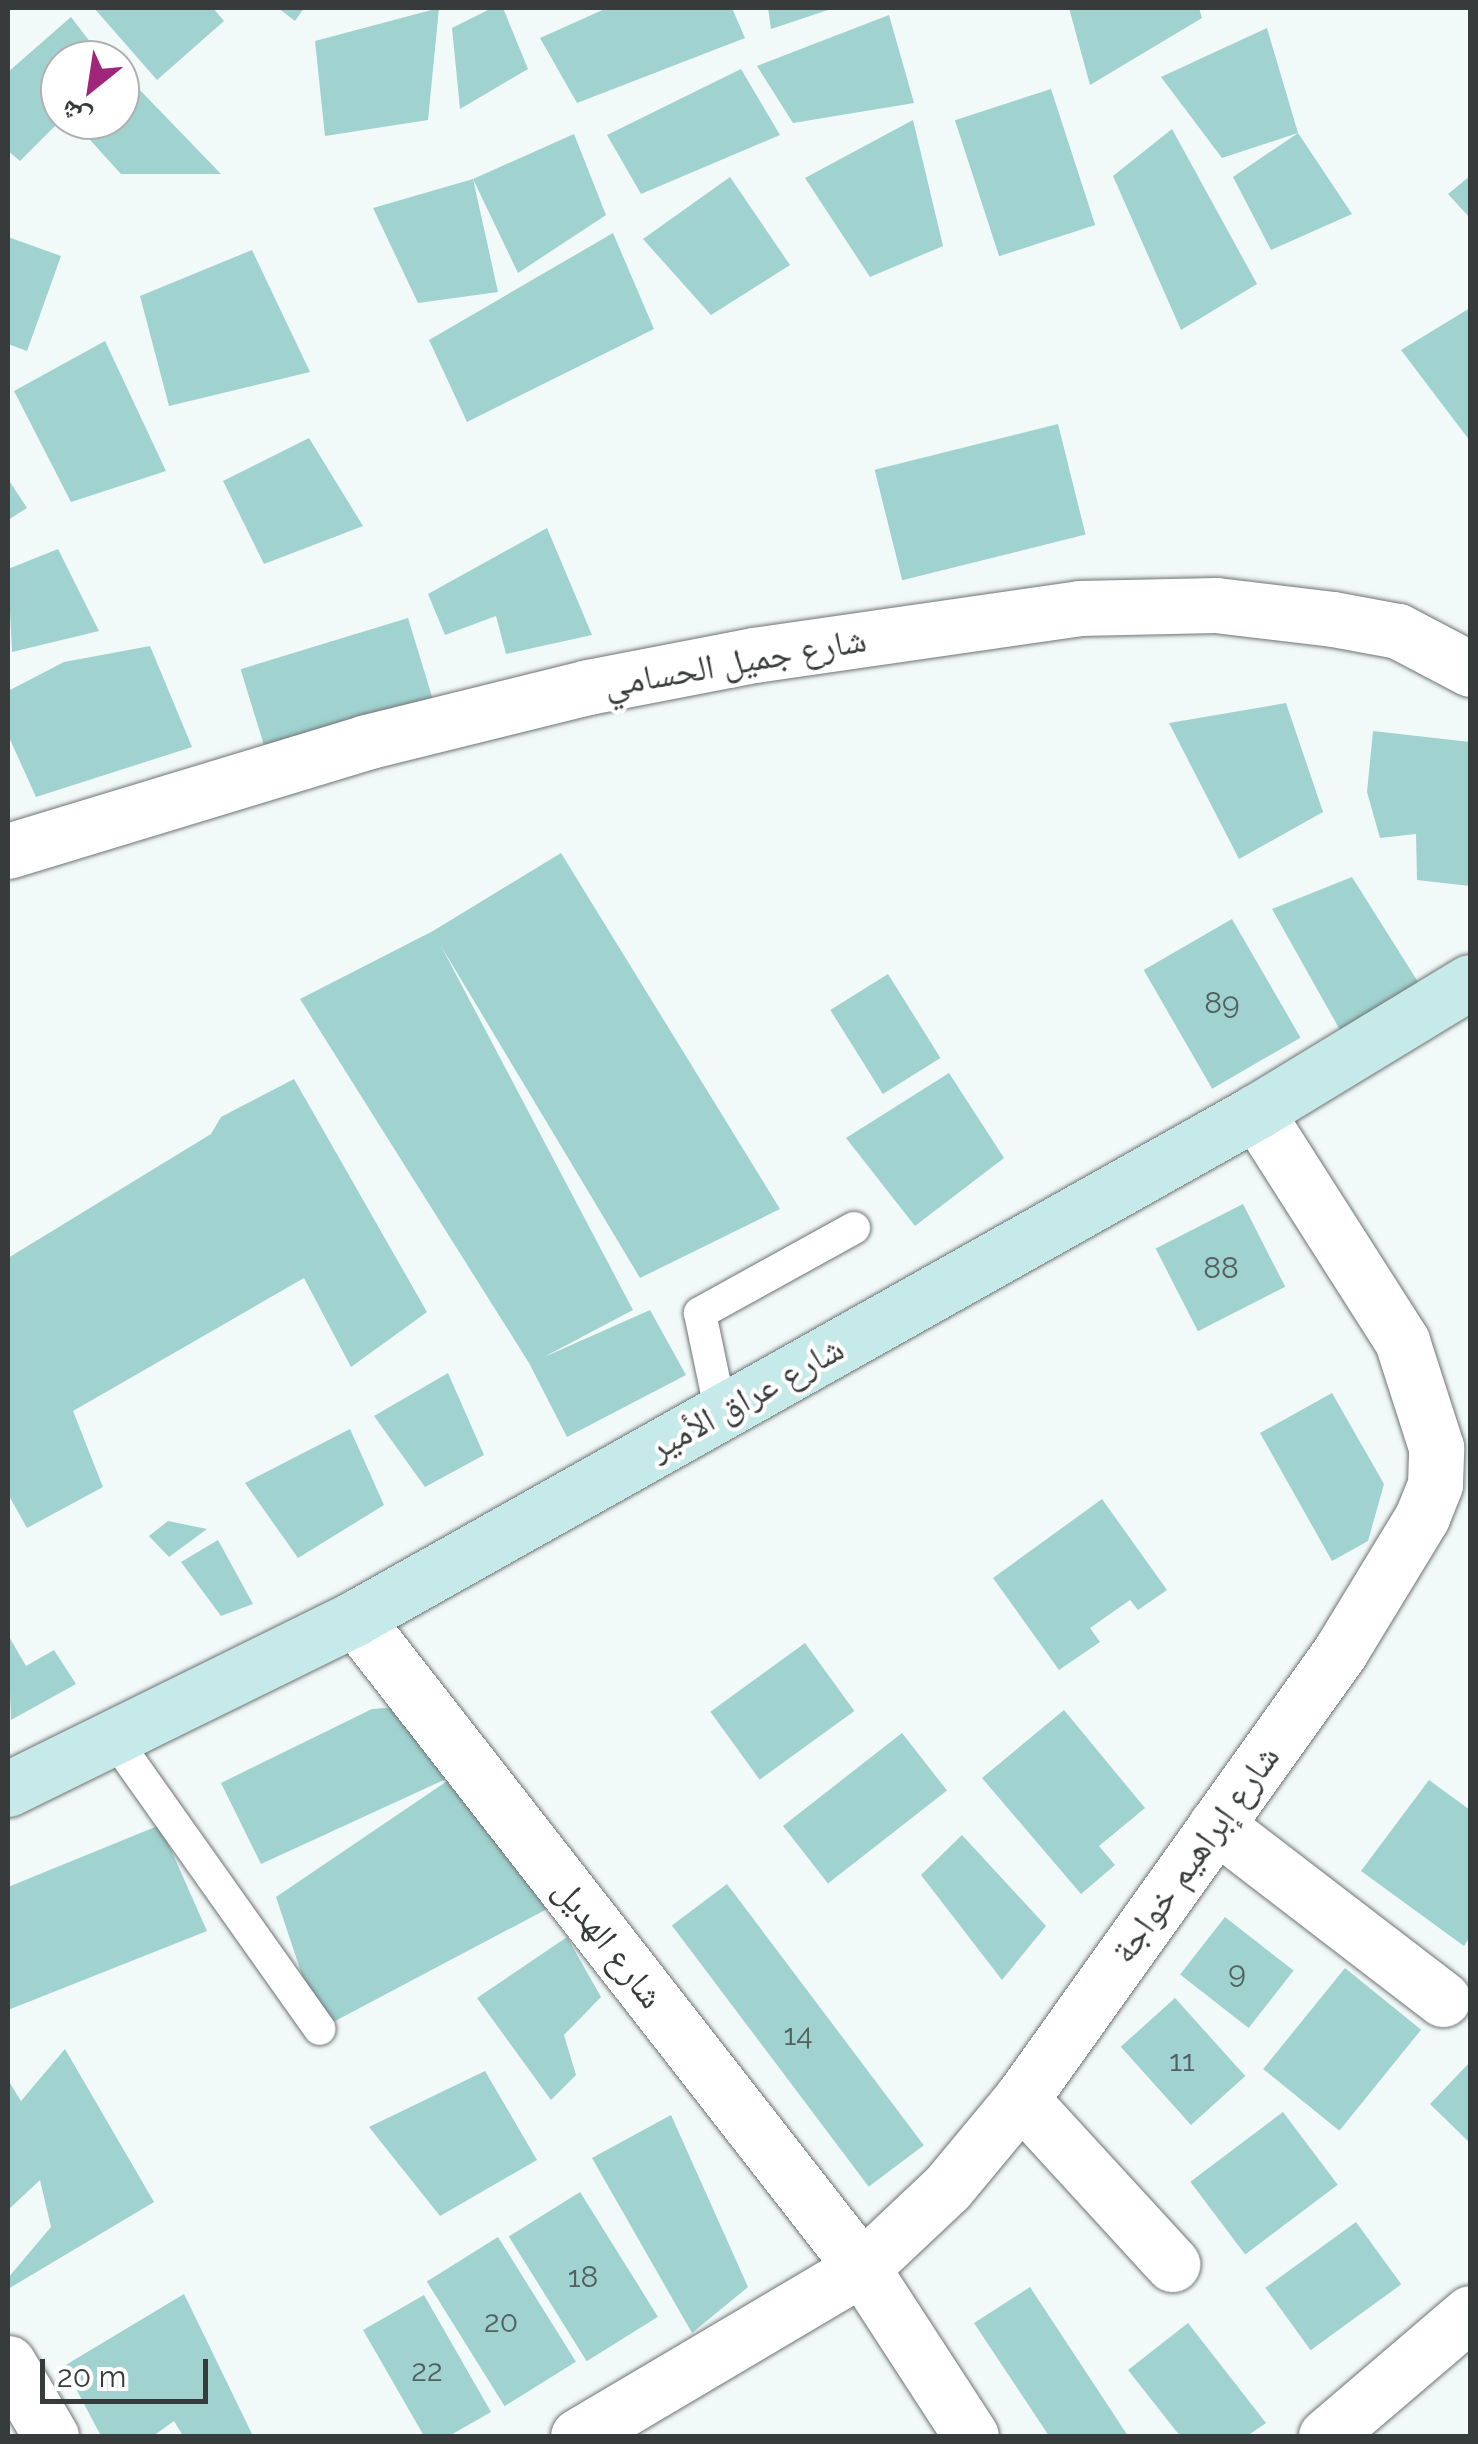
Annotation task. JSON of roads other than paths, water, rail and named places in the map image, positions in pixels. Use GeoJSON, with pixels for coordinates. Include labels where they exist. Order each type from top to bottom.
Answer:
{"type":"FeatureCollection","features":[{"type":"Feature","properties":{"kind":"main road","name":"شارع عراق الأمير"},"geometry":{"type":"LineString","coordinates":[[8,1789],[115,1740],[356,1618],[1256,1112],[1470,982]]}},
{"type":"Feature","properties":{"kind":"street","name":"شارع جميل الحسامي"},"geometry":{"type":"LineString","coordinates":[[8,852],[366,742],[588,688],[754,655],[1079,608],[1216,604],[1333,620],[1398,632],[1468,665]]}},
{"type":"Feature","properties":{"kind":"street","name":"شارع إبراهيم خواجة"},"geometry":{"type":"LineString","coordinates":[[578,2436],[862,2268],[947,2188],[1021,2099],[1340,1652],[1422,1517],[1435,1484],[1436,1448],[1402,1341],[1256,1112]]}},
{"type":"Feature","properties":{"kind":"street","name":"شارع الهديل"},"geometry":{"type":"LineString","coordinates":[[356,1618],[862,2268],[971,2436]]}},
{"type":"Feature","properties":{"kind":"street"},"geometry":{"type":"LineString","coordinates":[[1216,1825],[1443,1999]]}},
{"type":"Feature","properties":{"kind":"street"},"geometry":{"type":"LineString","coordinates":[[1021,2099],[1172,2264]]}},
{"type":"Feature","properties":{"kind":"street"},"geometry":{"type":"LineString","coordinates":[[1326,2436],[1470,2313]]}},
{"type":"Feature","properties":{"kind":"street"},"geometry":{"type":"LineString","coordinates":[[8,2363],[51,2436]]}},
{"type":"Feature","properties":{"kind":"lane"},"geometry":{"type":"LineString","coordinates":[[721,1413],[700,1312],[854,1228]]}},
{"type":"Feature","properties":{"kind":"lane"},"geometry":{"type":"LineString","coordinates":[[115,1740],[320,2029]]}}]}
